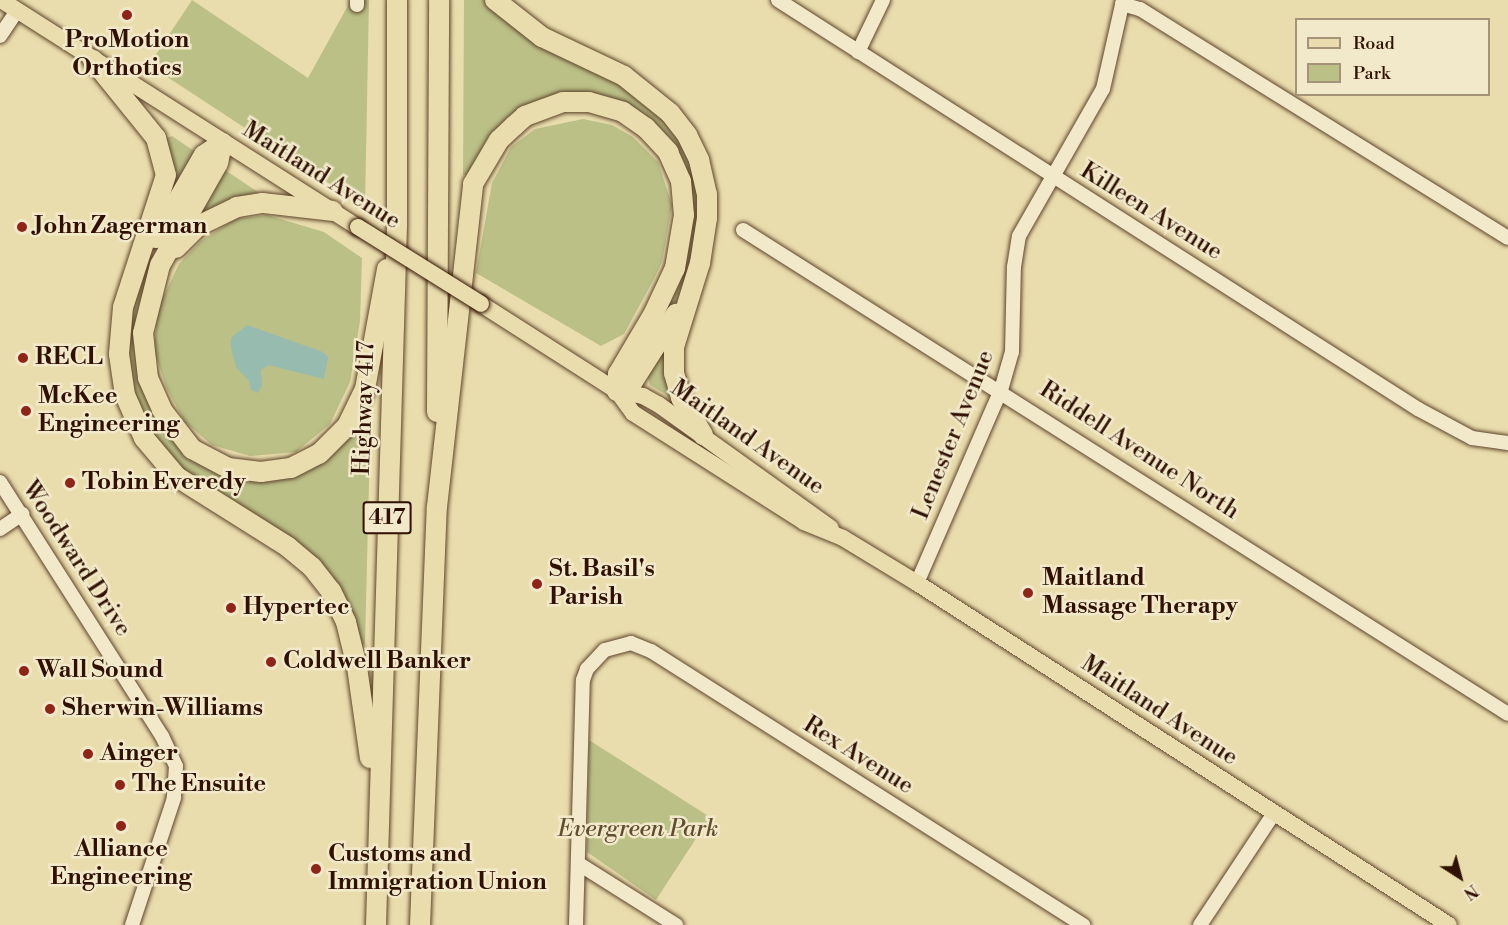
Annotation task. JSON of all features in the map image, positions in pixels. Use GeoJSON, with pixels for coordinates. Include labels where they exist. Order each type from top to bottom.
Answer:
{"type":"FeatureCollection","features":[{"type":"Feature","properties":{"kind":"highway","name":"Highway 417"},"geometry":{"type":"LineString","coordinates":[[376,925],[377,811],[397,224],[397,0]]}},
{"type":"Feature","properties":{"kind":"highway","name":"417"},"geometry":{"type":"LineString","coordinates":[[420,925],[437,507],[439,0]]}},
{"type":"Feature","properties":{"kind":"highway"},"geometry":{"type":"LineString","coordinates":[[495,0],[542,37],[624,76],[670,113],[687,135],[699,160],[707,194],[700,263],[675,346],[674,373],[681,398],[703,435]]}},
{"type":"Feature","properties":{"kind":"highway"},"geometry":{"type":"LineString","coordinates":[[93,60],[142,117],[156,138],[164,161],[164,189],[123,307],[118,354],[125,395],[144,438],[177,477],[288,546],[312,567],[331,591],[346,622],[357,667],[377,811]]}},
{"type":"Feature","properties":{"kind":"highway"},"geometry":{"type":"LineString","coordinates":[[437,507],[473,184],[499,140],[514,126],[525,116],[563,102],[598,104],[630,117],[668,152],[681,181],[684,215],[675,268],[654,313],[618,374],[617,391]]}},
{"type":"Feature","properties":{"kind":"highway"},"geometry":{"type":"LineString","coordinates":[[222,144],[218,163],[160,265],[143,333],[148,378],[162,410],[182,439],[215,463],[261,472],[291,468],[319,454],[347,426],[365,389],[374,323],[397,224]]}},
{"type":"Feature","properties":{"kind":"highway"},"geometry":{"type":"LineString","coordinates":[[133,276],[204,155],[222,144]]}},
{"type":"Feature","properties":{"kind":"highway"},"geometry":{"type":"LineString","coordinates":[[160,265],[198,226],[226,210],[263,203],[333,211]]}},
{"type":"Feature","properties":{"kind":"highway"},"geometry":{"type":"LineString","coordinates":[[617,391],[632,383],[668,328],[700,263]]}},
{"type":"Feature","properties":{"kind":"main road","name":"Maitland Avenue"},"geometry":{"type":"LineString","coordinates":[[1,0],[222,144],[333,211],[617,391],[633,413],[804,522],[843,538]]}},
{"type":"Feature","properties":{"kind":"main road","name":"Maitland Avenue"},"geometry":{"type":"LineString","coordinates":[[617,391],[643,396],[808,508],[843,538],[1449,925]]}},
{"type":"Feature","properties":{"kind":"street","name":"Killeen Avenue"},"geometry":{"type":"LineString","coordinates":[[778,0],[1419,409],[1472,438],[1508,443]]}},
{"type":"Feature","properties":{"kind":"street"},"geometry":{"type":"LineString","coordinates":[[858,52],[884,0]]}},
{"type":"Feature","properties":{"kind":"street"},"geometry":{"type":"LineString","coordinates":[[1123,2],[1140,9],[1508,238]]}},
{"type":"Feature","properties":{"kind":"street","name":"Lenester Avenue"},"geometry":{"type":"LineString","coordinates":[[917,584],[1001,390],[1012,352],[1014,267],[1019,236],[1103,89],[1123,2]]}},
{"type":"Feature","properties":{"kind":"street"},"geometry":{"type":"LineString","coordinates":[[0,36],[17,11]]}},
{"type":"Feature","properties":{"kind":"street","name":"Riddell Avenue North"},"geometry":{"type":"LineString","coordinates":[[743,230],[1001,390],[1508,714]]}},
{"type":"Feature","properties":{"kind":"street","name":"Woodward Drive"},"geometry":{"type":"LineString","coordinates":[[0,482],[162,736],[176,766],[174,798],[132,925]]}},
{"type":"Feature","properties":{"kind":"street"},"geometry":{"type":"LineString","coordinates":[[0,529],[22,514]]}},
{"type":"Feature","properties":{"kind":"street","name":"Rex Avenue"},"geometry":{"type":"LineString","coordinates":[[579,864],[580,699],[587,669],[605,650],[631,643],[651,651],[1083,925]]}},
{"type":"Feature","properties":{"kind":"street"},"geometry":{"type":"LineString","coordinates":[[1200,925],[1274,813]]}},
{"type":"Feature","properties":{"kind":"street"},"geometry":{"type":"LineString","coordinates":[[576,925],[579,864],[676,925]]}},
{"type":"Feature","properties":{"kind":"green space"},"geometry":{"type":"Polygon","coordinates":[[[192,0],[308,78],[351,0],[369,0],[365,207],[149,65],[192,0]]]}},
{"type":"Feature","properties":{"kind":"green space"},"geometry":{"type":"Polygon","coordinates":[[[464,0],[484,0],[492,10],[637,93],[685,142],[702,203],[688,282],[669,317],[640,352],[672,297],[687,257],[692,200],[681,156],[657,127],[568,93],[534,101],[511,114],[488,137],[468,175],[463,175],[464,0]]]}},
{"type":"Feature","properties":{"kind":"green space"},"geometry":{"type":"Polygon","coordinates":[[[583,119],[612,125],[633,137],[658,162],[672,205],[662,262],[654,279],[624,334],[601,346],[476,273],[492,183],[511,147],[535,129],[583,119]]]}},
{"type":"Feature","properties":{"kind":"green space"},"geometry":{"type":"Polygon","coordinates":[[[172,136],[197,153],[163,216],[165,139],[172,136]]]}},
{"type":"Feature","properties":{"kind":"green space"},"geometry":{"type":"Polygon","coordinates":[[[222,168],[258,192],[258,197],[194,222],[222,168]]]}},
{"type":"Feature","properties":{"kind":"green space"},"geometry":{"type":"Polygon","coordinates":[[[267,215],[324,232],[362,258],[360,321],[350,382],[330,424],[296,452],[250,456],[212,445],[185,422],[166,387],[154,349],[158,308],[179,264],[201,241],[235,219],[267,215]]]}},
{"type":"Feature","properties":{"kind":"green space"},"geometry":{"type":"Polygon","coordinates":[[[151,254],[157,258],[140,367],[197,460],[305,472],[329,459],[351,436],[371,402],[365,644],[362,646],[344,593],[330,575],[189,478],[154,437],[138,407],[125,343],[136,281],[151,254]]]}},
{"type":"Feature","properties":{"kind":"green space"},"geometry":{"type":"Polygon","coordinates":[[[668,346],[674,392],[670,397],[650,385],[647,375],[668,346]]]}},
{"type":"Feature","properties":{"kind":"green space","name":"Evergreen Park"},"geometry":{"type":"Polygon","coordinates":[[[589,740],[710,817],[656,900],[587,852],[589,740]]]}},
{"type":"Feature","properties":{"kind":"water"},"geometry":{"type":"Polygon","coordinates":[[[247,325],[323,352],[328,357],[324,379],[268,365],[261,370],[262,385],[258,393],[251,390],[249,381],[236,367],[231,348],[231,338],[247,325]]]}},
{"type":"Feature","properties":{"kind":"place","name":"ProMotion Orthotics"},"geometry":{"type":"Point","coordinates":[127,15]}},
{"type":"Feature","properties":{"kind":"place","name":"John Zagerman"},"geometry":{"type":"Point","coordinates":[22,227]}},
{"type":"Feature","properties":{"kind":"place","name":"RECL"},"geometry":{"type":"Point","coordinates":[23,358]}},
{"type":"Feature","properties":{"kind":"place","name":"McKee Engineering"},"geometry":{"type":"Point","coordinates":[26,411]}},
{"type":"Feature","properties":{"kind":"place","name":"Tobin Everedy"},"geometry":{"type":"Point","coordinates":[70,483]}},
{"type":"Feature","properties":{"kind":"place","name":"St. Basil's Parish"},"geometry":{"type":"Point","coordinates":[537,584]}},
{"type":"Feature","properties":{"kind":"place","name":"Maitland Massage Therapy"},"geometry":{"type":"Point","coordinates":[1028,593]}},
{"type":"Feature","properties":{"kind":"place","name":"Hypertec"},"geometry":{"type":"Point","coordinates":[231,608]}},
{"type":"Feature","properties":{"kind":"place","name":"Coldwell Banker"},"geometry":{"type":"Point","coordinates":[271,662]}},
{"type":"Feature","properties":{"kind":"place","name":"Wall Sound"},"geometry":{"type":"Point","coordinates":[24,671]}},
{"type":"Feature","properties":{"kind":"place","name":"Sherwin-Williams"},"geometry":{"type":"Point","coordinates":[50,709]}},
{"type":"Feature","properties":{"kind":"place","name":"Ainger"},"geometry":{"type":"Point","coordinates":[88,754]}},
{"type":"Feature","properties":{"kind":"place","name":"The Ensuite"},"geometry":{"type":"Point","coordinates":[120,785]}},
{"type":"Feature","properties":{"kind":"place","name":"Alliance Engineering"},"geometry":{"type":"Point","coordinates":[121,826]}},
{"type":"Feature","properties":{"kind":"place","name":"Customs and Immigration Union"},"geometry":{"type":"Point","coordinates":[316,869]}}]}
